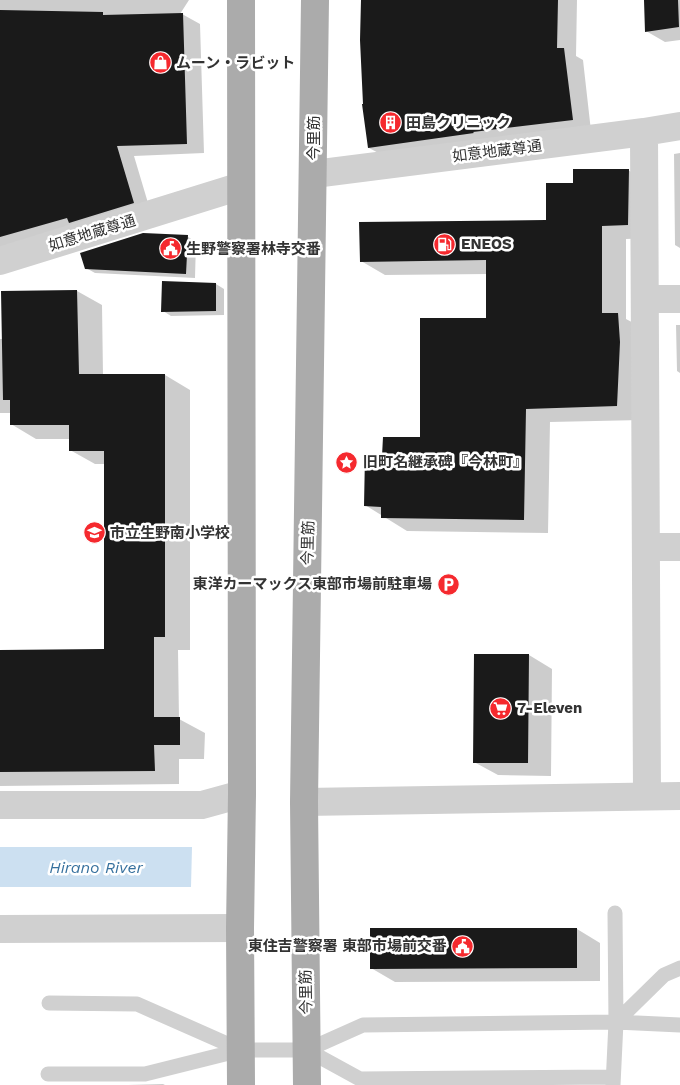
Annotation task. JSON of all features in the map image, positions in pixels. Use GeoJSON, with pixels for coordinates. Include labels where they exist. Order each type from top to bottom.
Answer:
{"type":"FeatureCollection","features":[{"type":"Feature","properties":{"kind":"main road"},"geometry":{"type":"LineString","coordinates":[[241,0],[241,1085]]}},
{"type":"Feature","properties":{"kind":"main road","name":"今里筋"},"geometry":{"type":"LineString","coordinates":[[307,1085],[305,811],[315,0]]}},
{"type":"Feature","properties":{"kind":"street","name":"如意地蔵尊通"},"geometry":{"type":"LineString","coordinates":[[314,174],[680,126]]}},
{"type":"Feature","properties":{"kind":"street"},"geometry":{"type":"LineString","coordinates":[[644,132],[647,796]]}},
{"type":"Feature","properties":{"kind":"street","name":"如意地蔵尊通"},"geometry":{"type":"LineString","coordinates":[[0,261],[240,186]]}},
{"type":"Feature","properties":{"kind":"street"},"geometry":{"type":"LineString","coordinates":[[645,299],[680,299]]}},
{"type":"Feature","properties":{"kind":"street"},"geometry":{"type":"LineString","coordinates":[[646,546],[680,547]]}},
{"type":"Feature","properties":{"kind":"street"},"geometry":{"type":"LineString","coordinates":[[305,811],[680,796]]}},
{"type":"Feature","properties":{"kind":"street"},"geometry":{"type":"LineString","coordinates":[[0,805],[202,805],[241,807]]}},
{"type":"Feature","properties":{"kind":"street"},"geometry":{"type":"LineString","coordinates":[[0,929],[240,921]]}},
{"type":"Feature","properties":{"kind":"lane"},"geometry":{"type":"LineString","coordinates":[[307,1050],[360,1078],[613,1081],[616,1022],[615,914]]}},
{"type":"Feature","properties":{"kind":"lane"},"geometry":{"type":"LineString","coordinates":[[616,1022],[664,975],[680,968]]}},
{"type":"Feature","properties":{"kind":"lane"},"geometry":{"type":"LineString","coordinates":[[49,1003],[137,1004],[241,1050]]}},
{"type":"Feature","properties":{"kind":"lane"},"geometry":{"type":"LineString","coordinates":[[48,1074],[145,1074],[241,1050],[307,1050],[364,1025],[616,1022],[680,1025]]}},
{"type":"Feature","properties":{"kind":"water","name":"Hirano River"},"geometry":{"type":"Polygon","coordinates":[[[0,847],[192,847],[191,887],[0,887],[0,847]]]}},
{"type":"Feature","properties":{"kind":"building"},"geometry":{"type":"Polygon","coordinates":[[[361,0],[558,0],[557,48],[564,48],[573,120],[473,132],[368,148],[362,104],[361,0]]]}},
{"type":"Feature","properties":{"kind":"building"},"geometry":{"type":"Polygon","coordinates":[[[644,0],[678,0],[679,27],[645,32],[644,0]]]}},
{"type":"Feature","properties":{"kind":"building"},"geometry":{"type":"Polygon","coordinates":[[[0,10],[103,12],[103,15],[183,13],[187,144],[117,146],[134,203],[69,223],[67,218],[0,237],[0,10]]]}},
{"type":"Feature","properties":{"kind":"building"},"geometry":{"type":"Polygon","coordinates":[[[573,169],[629,169],[628,225],[602,226],[602,313],[618,313],[620,342],[617,406],[526,409],[524,520],[381,518],[381,507],[364,506],[365,455],[382,456],[383,437],[420,437],[420,318],[486,318],[486,260],[360,262],[359,222],[546,220],[546,183],[573,183],[573,169]]]}},
{"type":"Feature","properties":{"kind":"building"},"geometry":{"type":"Polygon","coordinates":[[[143,233],[188,235],[186,274],[85,269],[80,253],[143,233]]]}},
{"type":"Feature","properties":{"kind":"building"},"geometry":{"type":"Polygon","coordinates":[[[162,281],[216,283],[216,311],[161,312],[162,281]]]}},
{"type":"Feature","properties":{"kind":"building"},"geometry":{"type":"Polygon","coordinates":[[[77,290],[79,374],[165,374],[165,637],[154,637],[154,717],[180,717],[180,745],[154,745],[155,771],[0,772],[0,650],[104,649],[104,451],[69,451],[69,425],[10,425],[10,400],[3,400],[1,291],[77,290]]]}},
{"type":"Feature","properties":{"kind":"building","name":"7-Eleven"},"geometry":{"type":"Polygon","coordinates":[[[474,654],[529,654],[528,763],[473,763],[474,654]]]}},
{"type":"Feature","properties":{"kind":"building"},"geometry":{"type":"Polygon","coordinates":[[[370,928],[577,928],[577,968],[370,969],[370,928]]]}},
{"type":"Feature","properties":{"kind":"place","name":"ムーン・ラビット"},"geometry":{"type":"Point","coordinates":[160,63]}},
{"type":"Feature","properties":{"kind":"place","name":"田島クリニック"},"geometry":{"type":"Point","coordinates":[390,123]}},
{"type":"Feature","properties":{"kind":"place","name":"ENEOS"},"geometry":{"type":"Point","coordinates":[445,244]}},
{"type":"Feature","properties":{"kind":"place","name":"生野警察署林寺交番"},"geometry":{"type":"Point","coordinates":[170,249]}},
{"type":"Feature","properties":{"kind":"place","name":"旧町名継承碑『今林町』"},"geometry":{"type":"Point","coordinates":[347,462]}},
{"type":"Feature","properties":{"kind":"place","name":"市立生野南小学校"},"geometry":{"type":"Point","coordinates":[94,533]}},
{"type":"Feature","properties":{"kind":"place","name":"東洋カーマックス東部市場前駐車場"},"geometry":{"type":"Point","coordinates":[448,584]}},
{"type":"Feature","properties":{"kind":"place","name":"7-Eleven"},"geometry":{"type":"Point","coordinates":[501,708]}},
{"type":"Feature","properties":{"kind":"place","name":"東住吉警察署 東部市場前交番"},"geometry":{"type":"Point","coordinates":[463,946]}}]}
